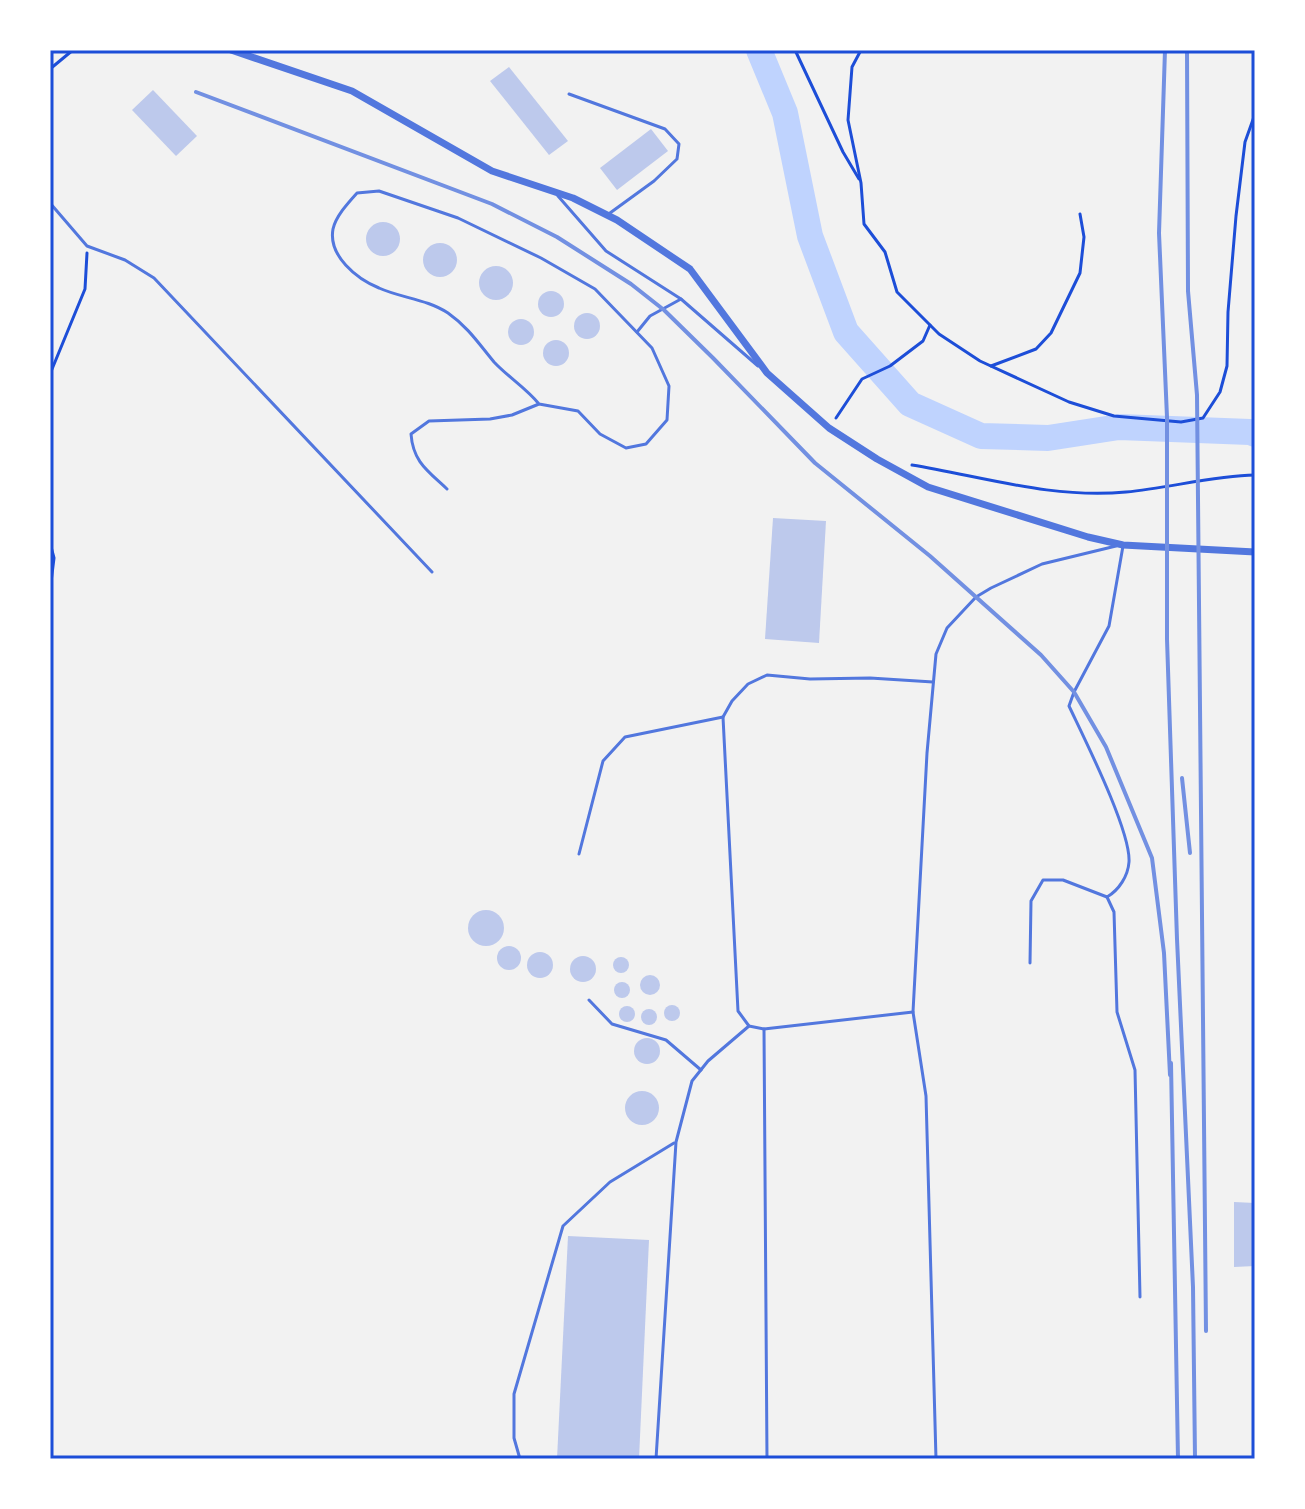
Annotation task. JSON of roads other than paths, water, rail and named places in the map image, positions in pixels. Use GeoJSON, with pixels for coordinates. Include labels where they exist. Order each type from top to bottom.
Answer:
{"type":"FeatureCollection","features":[{"type":"Feature","properties":{"kind":"street"},"geometry":{"type":"LineString","coordinates":[[231,50],[352,91],[492,171],[554,192],[607,215],[690,269],[767,373],[829,428],[928,487],[1123,545],[1255,552]]}},
{"type":"Feature","properties":{"kind":"lane"},"geometry":{"type":"LineString","coordinates":[[569,94],[665,129],[679,144],[677,159],[654,181],[607,215]]}},
{"type":"Feature","properties":{"kind":"lane"},"geometry":{"type":"LineString","coordinates":[[447,489],[421,465],[413,452],[411,434],[429,421],[490,419],[512,415],[539,404],[578,411],[600,434],[626,448],[646,444],[667,420],[669,386],[652,348],[595,289],[541,258],[458,218],[379,191],[357,193],[342,211],[333,229],[335,252],[350,269],[378,288],[446,311],[470,330],[495,363],[525,387],[539,404]]}},
{"type":"Feature","properties":{"kind":"lane"},"geometry":{"type":"LineString","coordinates":[[554,192],[606,251],[681,299],[767,373]]}},
{"type":"Feature","properties":{"kind":"lane"},"geometry":{"type":"LineString","coordinates":[[50,203],[87,246],[125,260],[154,278],[432,572]]}},
{"type":"Feature","properties":{"kind":"lane"},"geometry":{"type":"LineString","coordinates":[[637,332],[650,316],[681,299]]}},
{"type":"Feature","properties":{"kind":"lane"},"geometry":{"type":"LineString","coordinates":[[936,1459],[926,1096],[913,1012],[936,654],[947,628],[976,597],[1042,564],[1123,545],[1109,626],[1069,706],[1104,782],[1128,848],[1126,874],[1115,892],[1107,897]]}},
{"type":"Feature","properties":{"kind":"lane"},"geometry":{"type":"LineString","coordinates":[[913,1012],[764,1029],[749,1026],[738,1011],[723,717],[732,701],[748,684],[767,675],[933,682]]}},
{"type":"Feature","properties":{"kind":"lane"},"geometry":{"type":"LineString","coordinates":[[579,854],[603,761],[625,737],[723,717]]}},
{"type":"Feature","properties":{"kind":"lane"},"geometry":{"type":"LineString","coordinates":[[1030,963],[1031,901],[1043,880],[1063,880],[1107,897],[1114,912],[1117,1012],[1135,1070],[1140,1297]]}},
{"type":"Feature","properties":{"kind":"lane"},"geometry":{"type":"LineString","coordinates":[[589,1000],[612,1024],[666,1040],[701,1070]]}},
{"type":"Feature","properties":{"kind":"lane"},"geometry":{"type":"LineString","coordinates":[[656,1459],[676,1142],[692,1081],[749,1026]]}},
{"type":"Feature","properties":{"kind":"lane"},"geometry":{"type":"LineString","coordinates":[[764,1029],[767,1459]]}},
{"type":"Feature","properties":{"kind":"lane"},"geometry":{"type":"LineString","coordinates":[[520,1459],[514,1438],[514,1394],[563,1226],[610,1182],[676,1142]]}},
{"type":"Feature","properties":{"kind":"waterway"},"geometry":{"type":"LineString","coordinates":[[759,50],[785,113],[810,236],[846,332],[910,404],[981,436],[1048,438],[1119,427],[1255,434]]}},
{"type":"Feature","properties":{"kind":"railway"},"geometry":{"type":"LineString","coordinates":[[1165,50],[1159,233],[1167,417],[1167,639],[1193,1287],[1195,1459]]}},
{"type":"Feature","properties":{"kind":"railway"},"geometry":{"type":"LineString","coordinates":[[1187,50],[1188,291],[1197,395],[1206,1331]]}},
{"type":"Feature","properties":{"kind":"railway"},"geometry":{"type":"LineString","coordinates":[[196,92],[492,204],[557,237],[631,284],[664,310],[815,463],[930,556],[1041,655],[1074,692],[1106,747],[1152,858],[1164,953],[1170,1075]]}},
{"type":"Feature","properties":{"kind":"railway"},"geometry":{"type":"LineString","coordinates":[[1182,778],[1190,853]]}},
{"type":"Feature","properties":{"kind":"railway"},"geometry":{"type":"LineString","coordinates":[[1171,1063],[1178,1459]]}}]}
